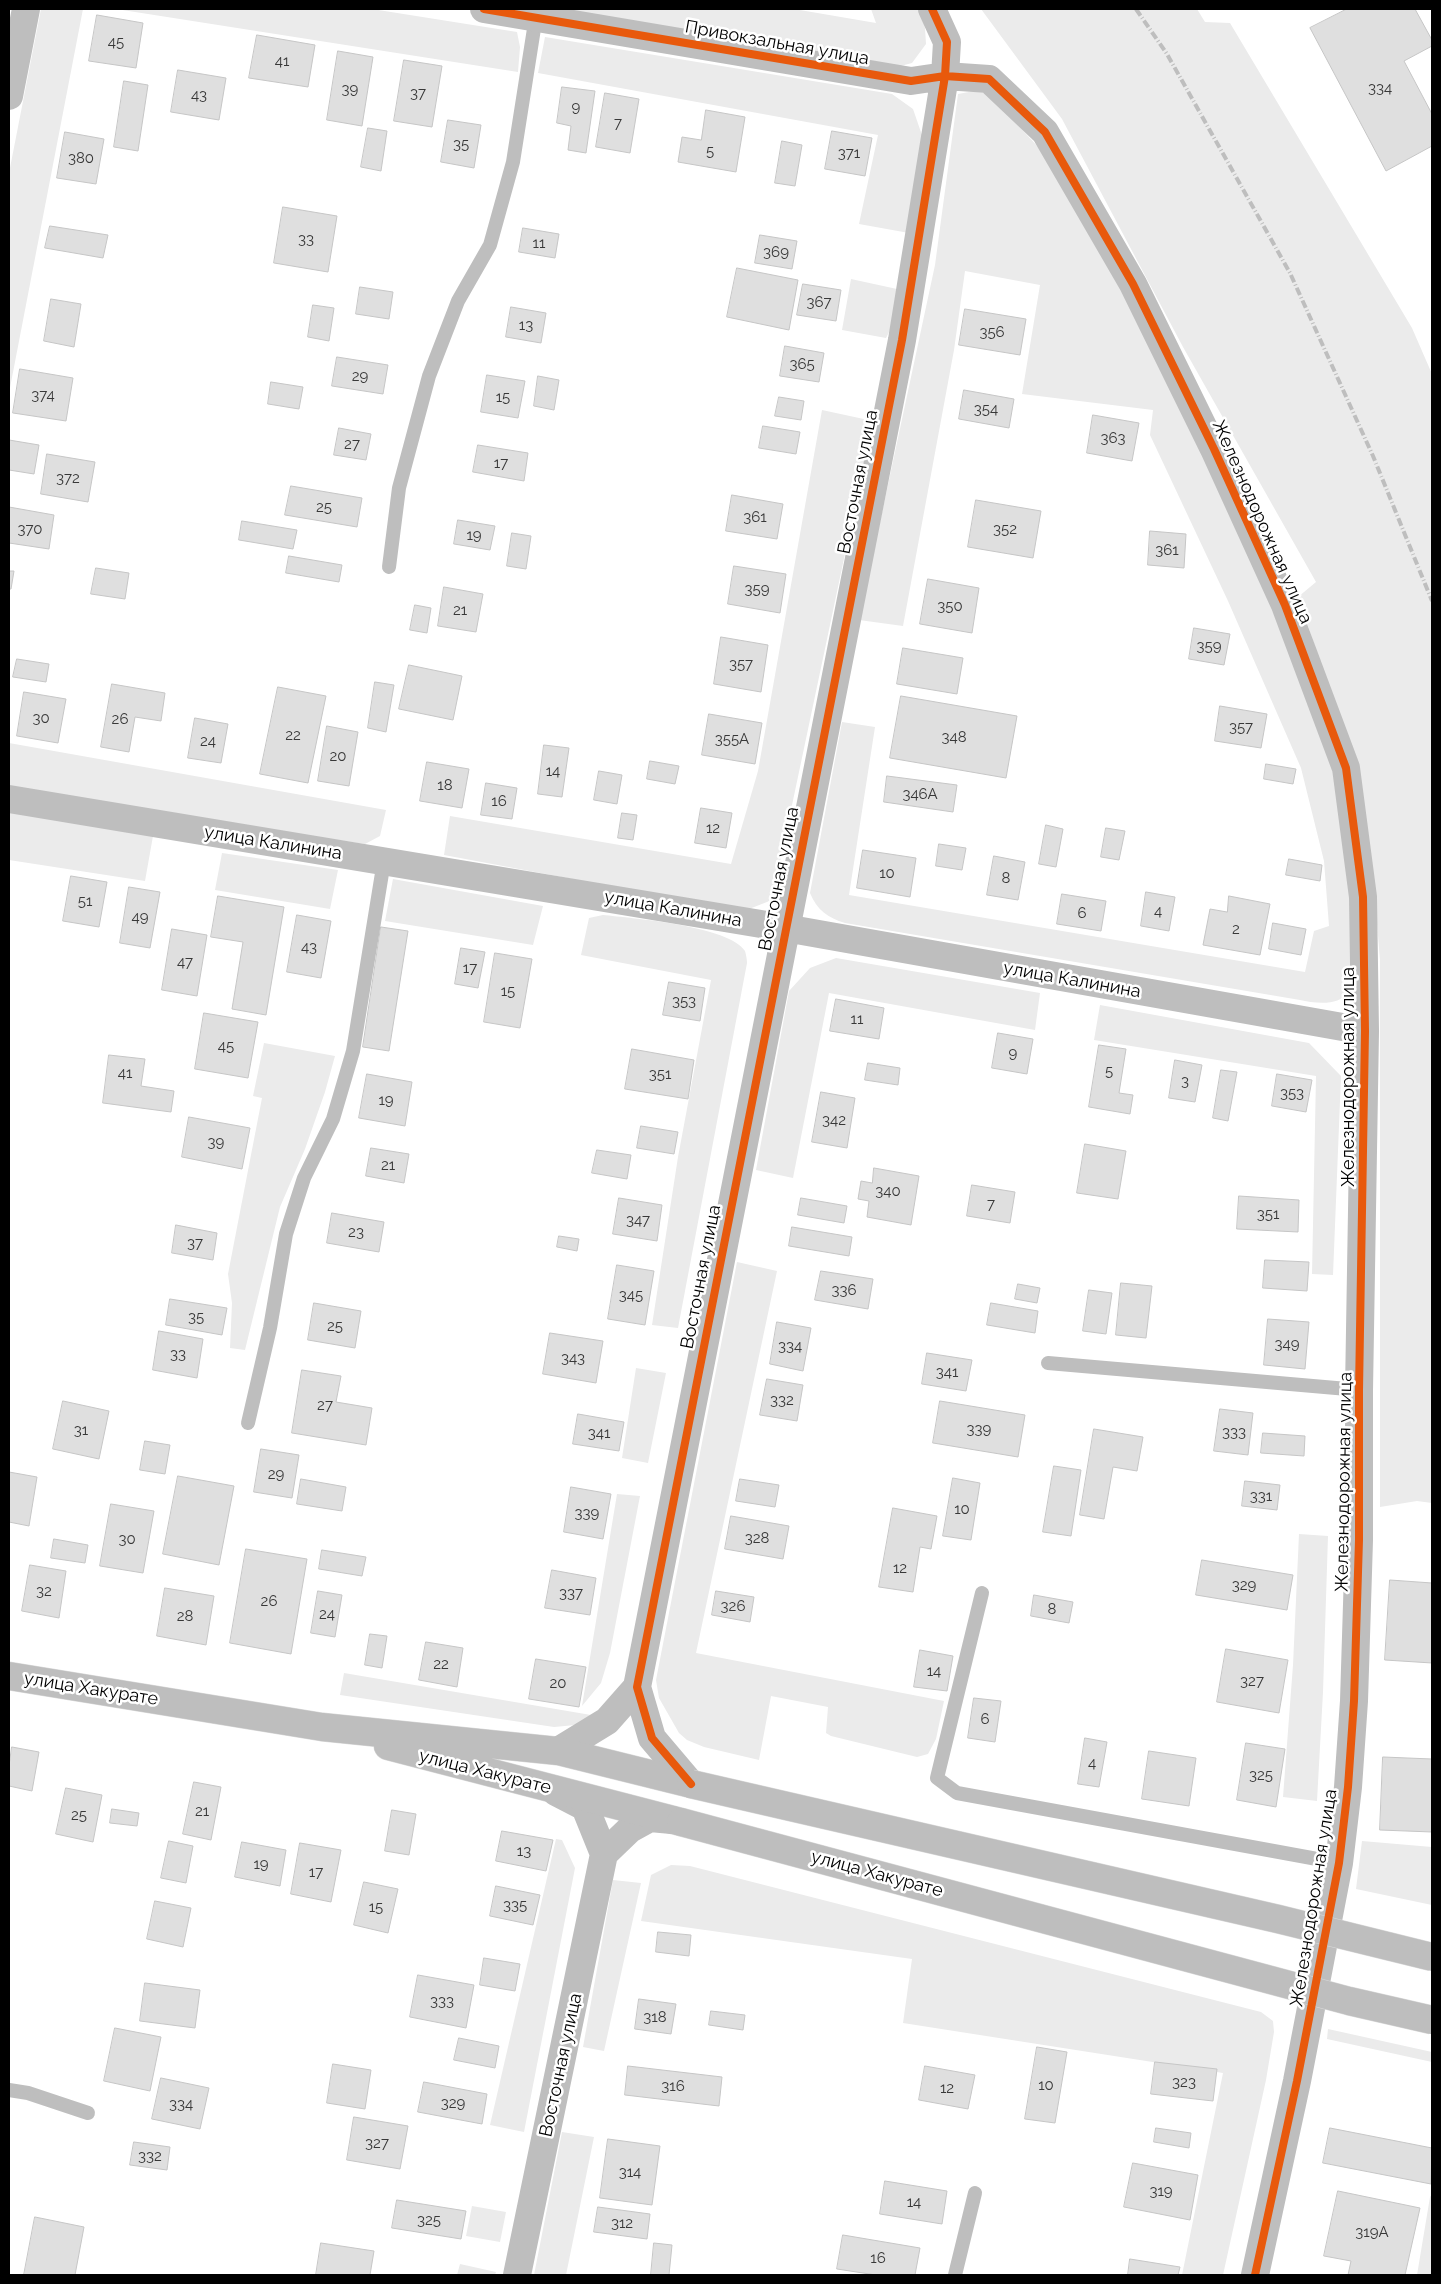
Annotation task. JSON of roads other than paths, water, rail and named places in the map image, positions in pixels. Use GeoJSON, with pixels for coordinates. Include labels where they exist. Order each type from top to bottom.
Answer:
{"type":"FeatureCollection","features":[{"type":"Feature","properties":{"kind":"street"},"geometry":{"type":"LineString","coordinates":[[9,96],[26,9]]}},
{"type":"Feature","properties":{"kind":"street","name":"Привокзальная улица"},"geometry":{"type":"LineString","coordinates":[[484,9],[536,16],[911,81],[946,76]]}},
{"type":"Feature","properties":{"kind":"street"},"geometry":{"type":"LineString","coordinates":[[932,9],[947,42],[946,76]]}},
{"type":"Feature","properties":{"kind":"street","name":"Восточная улица"},"geometry":{"type":"LineString","coordinates":[[636,1687],[902,340],[946,76]]}},
{"type":"Feature","properties":{"kind":"street","name":"Железнодорожная улица"},"geometry":{"type":"LineString","coordinates":[[946,76],[989,80],[1045,132],[1133,284],[1214,450],[1285,605],[1346,768],[1364,897],[1366,1031],[1359,1390],[1359,1540],[1354,1701],[1348,1787],[1339,1863],[1297,2081],[1255,2275]]}},
{"type":"Feature","properties":{"kind":"street","name":"улица Калинина"},"geometry":{"type":"LineString","coordinates":[[9,799],[785,928],[1366,1031]]}},
{"type":"Feature","properties":{"kind":"street","name":"улица Хакурате"},"geometry":{"type":"LineString","coordinates":[[9,1676],[322,1727],[558,1751],[691,1784],[1258,1914],[1432,1957]]}},
{"type":"Feature","properties":{"kind":"street"},"geometry":{"type":"LineString","coordinates":[[558,1751],[607,1721],[636,1687]]}},
{"type":"Feature","properties":{"kind":"street"},"geometry":{"type":"LineString","coordinates":[[636,1687],[652,1738],[691,1784]]}},
{"type":"Feature","properties":{"kind":"street","name":"улица Хакурате"},"geometry":{"type":"LineString","coordinates":[[322,1727],[423,1756],[678,1821],[1340,1998],[1432,2020]]}},
{"type":"Feature","properties":{"kind":"street"},"geometry":{"type":"LineString","coordinates":[[552,1789],[585,1807],[604,1854],[630,1829],[650,1818],[678,1821]]}},
{"type":"Feature","properties":{"kind":"street","name":"Восточная улица"},"geometry":{"type":"LineString","coordinates":[[517,2275],[604,1854]]}},
{"type":"Feature","properties":{"kind":"lane"},"geometry":{"type":"LineString","coordinates":[[389,567],[399,488],[429,376],[458,301],[490,245],[512,162],[536,16]]}},
{"type":"Feature","properties":{"kind":"lane"},"geometry":{"type":"LineString","coordinates":[[248,1424],[270,1328],[286,1234],[304,1178],[333,1120],[352,1052],[384,861]]}},
{"type":"Feature","properties":{"kind":"lane"},"geometry":{"type":"LineString","coordinates":[[1048,1363],[1359,1390]]}},
{"type":"Feature","properties":{"kind":"lane"},"geometry":{"type":"LineString","coordinates":[[982,1593],[937,1778],[957,1793],[1339,1863]]}},
{"type":"Feature","properties":{"kind":"lane"},"geometry":{"type":"LineString","coordinates":[[9,2090],[28,2093],[88,2113]]}},
{"type":"Feature","properties":{"kind":"lane"},"geometry":{"type":"LineString","coordinates":[[955,2275],[975,2193]]}},
{"type":"Feature","properties":{"kind":"railway"},"geometry":{"type":"LineString","coordinates":[[1136,9],[1167,54],[1290,273],[1373,456],[1432,601]]}}]}
